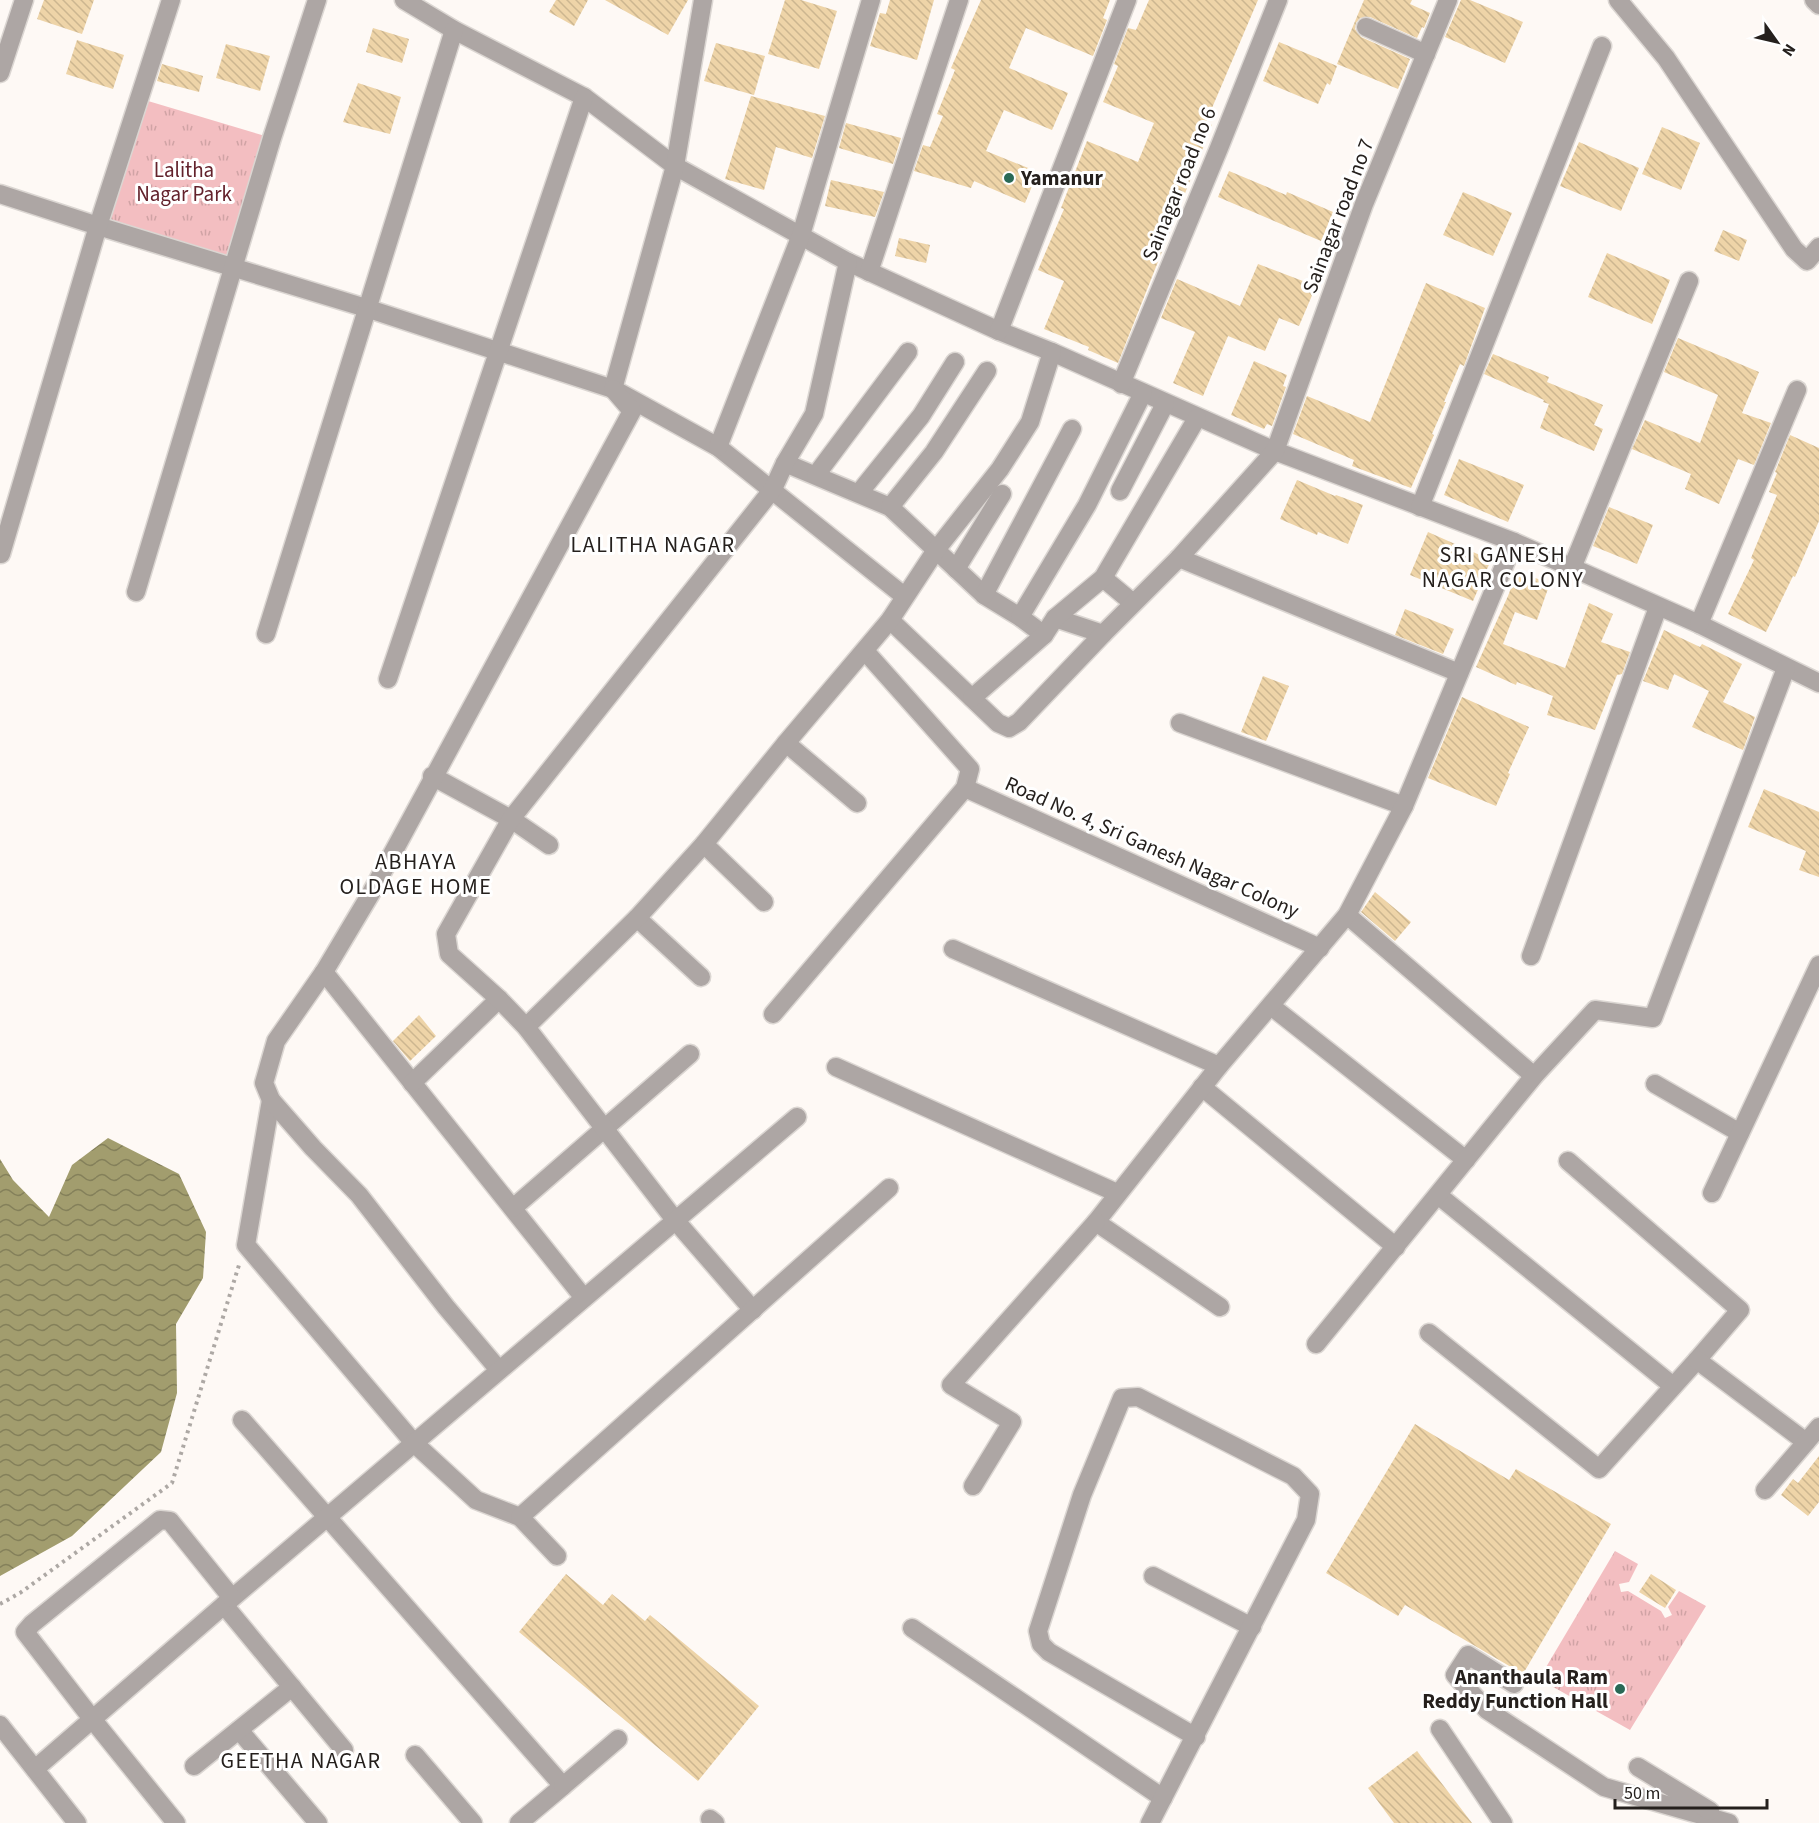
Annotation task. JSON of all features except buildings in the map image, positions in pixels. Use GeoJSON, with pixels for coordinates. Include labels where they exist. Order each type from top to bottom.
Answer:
{"type":"FeatureCollection","features":[{"type":"Feature","properties":{"kind":"street"},"geometry":{"type":"LineString","coordinates":[[0,73],[24,0]]}},
{"type":"Feature","properties":{"kind":"street"},"geometry":{"type":"LineString","coordinates":[[1,554],[98,226],[171,0]]}},
{"type":"Feature","properties":{"kind":"street"},"geometry":{"type":"LineString","coordinates":[[136,592],[272,138],[317,0]]}},
{"type":"Feature","properties":{"kind":"street"},"geometry":{"type":"LineString","coordinates":[[404,0],[429,7],[454,30],[584,97],[675,166],[848,262],[999,331],[1052,352],[1275,451],[1514,542],[1699,624],[1819,683]]}},
{"type":"Feature","properties":{"kind":"street"},"geometry":{"type":"LineString","coordinates":[[613,388],[675,166],[703,0]]}},
{"type":"Feature","properties":{"kind":"street"},"geometry":{"type":"LineString","coordinates":[[718,447],[801,235],[871,0]]}},
{"type":"Feature","properties":{"kind":"street"},"geometry":{"type":"LineString","coordinates":[[869,272],[959,0]]}},
{"type":"Feature","properties":{"kind":"street"},"geometry":{"type":"LineString","coordinates":[[999,331],[1127,0]]}},
{"type":"Feature","properties":{"kind":"street","name":"Sainagar road no 6"},"geometry":{"type":"LineString","coordinates":[[1121,384],[1278,0]]}},
{"type":"Feature","properties":{"kind":"street","name":"Sainagar road no 7"},"geometry":{"type":"LineString","coordinates":[[1275,451],[1364,204],[1448,0]]}},
{"type":"Feature","properties":{"kind":"street"},"geometry":{"type":"LineString","coordinates":[[1618,0],[1666,58],[1794,249],[1807,261],[1819,247]]}},
{"type":"Feature","properties":{"kind":"street"},"geometry":{"type":"LineString","coordinates":[[1814,0],[1819,5]]}},
{"type":"Feature","properties":{"kind":"street"},"geometry":{"type":"LineString","coordinates":[[1366,27],[1426,54]]}},
{"type":"Feature","properties":{"kind":"street"},"geometry":{"type":"LineString","coordinates":[[266,634],[454,30]]}},
{"type":"Feature","properties":{"kind":"street"},"geometry":{"type":"LineString","coordinates":[[1420,507],[1602,46]]}},
{"type":"Feature","properties":{"kind":"street"},"geometry":{"type":"LineString","coordinates":[[388,679],[584,97]]}},
{"type":"Feature","properties":{"kind":"street"},"geometry":{"type":"LineString","coordinates":[[0,194],[613,388],[718,447],[904,596]]}},
{"type":"Feature","properties":{"kind":"street"},"geometry":{"type":"LineString","coordinates":[[753,1310],[675,1220],[526,1027],[500,999],[449,954],[446,934],[511,819],[773,489],[785,463],[814,414],[848,262]]}},
{"type":"Feature","properties":{"kind":"street"},"geometry":{"type":"LineString","coordinates":[[1572,568],[1689,281]]}},
{"type":"Feature","properties":{"kind":"street"},"geometry":{"type":"LineString","coordinates":[[816,475],[908,352]]}},
{"type":"Feature","properties":{"kind":"street"},"geometry":{"type":"LineString","coordinates":[[526,1027],[637,918],[704,844],[786,742],[890,620],[936,550],[1000,469],[1030,422],[1052,352]]}},
{"type":"Feature","properties":{"kind":"street"},"geometry":{"type":"LineString","coordinates":[[859,493],[921,416],[955,362]]}},
{"type":"Feature","properties":{"kind":"street"},"geometry":{"type":"LineString","coordinates":[[890,507],[934,452],[987,370]]}},
{"type":"Feature","properties":{"kind":"street"},"geometry":{"type":"LineString","coordinates":[[499,1370],[446,1307],[359,1195],[313,1148],[271,1100],[264,1083],[276,1041],[324,972],[370,895],[432,776],[632,411],[613,388]]}},
{"type":"Feature","properties":{"kind":"street"},"geometry":{"type":"LineString","coordinates":[[1699,624],[1797,390]]}},
{"type":"Feature","properties":{"kind":"street"},"geometry":{"type":"LineString","coordinates":[[1020,617],[1087,505],[1143,393]]}},
{"type":"Feature","properties":{"kind":"street"},"geometry":{"type":"LineString","coordinates":[[1120,491],[1165,404]]}},
{"type":"Feature","properties":{"kind":"street"},"geometry":{"type":"LineString","coordinates":[[972,698],[1044,635],[1055,618],[1103,578],[1197,418]]}},
{"type":"Feature","properties":{"kind":"street"},"geometry":{"type":"LineString","coordinates":[[984,595],[1071,429]]}},
{"type":"Feature","properties":{"kind":"street"},"geometry":{"type":"LineString","coordinates":[[890,620],[998,723],[1009,728],[1019,722],[1179,558],[1275,451]]}},
{"type":"Feature","properties":{"kind":"street"},"geometry":{"type":"LineString","coordinates":[[785,463],[890,507],[984,595],[1044,635]]}},
{"type":"Feature","properties":{"kind":"street"},"geometry":{"type":"LineString","coordinates":[[956,569],[1002,494]]}},
{"type":"Feature","properties":{"kind":"street"},"geometry":{"type":"LineString","coordinates":[[973,1486],[1012,1422],[951,1385],[1096,1222],[1219,1066],[1347,915],[1404,806],[1514,542]]}},
{"type":"Feature","properties":{"kind":"street"},"geometry":{"type":"LineString","coordinates":[[1179,558],[1459,673]]}},
{"type":"Feature","properties":{"kind":"street"},"geometry":{"type":"LineString","coordinates":[[1103,578],[1133,603]]}},
{"type":"Feature","properties":{"kind":"street"},"geometry":{"type":"LineString","coordinates":[[1531,956],[1658,607]]}},
{"type":"Feature","properties":{"kind":"street"},"geometry":{"type":"LineString","coordinates":[[1055,618],[1103,634]]}},
{"type":"Feature","properties":{"kind":"street"},"geometry":{"type":"LineString","coordinates":[[773,1014],[965,788],[970,769],[865,651]]}},
{"type":"Feature","properties":{"kind":"street"},"geometry":{"type":"LineString","coordinates":[[1316,1344],[1534,1076],[1594,1010],[1653,1018],[1786,668]]}},
{"type":"Feature","properties":{"kind":"street"},"geometry":{"type":"LineString","coordinates":[[1180,723],[1404,806]]}},
{"type":"Feature","properties":{"kind":"street"},"geometry":{"type":"LineString","coordinates":[[786,742],[857,803]]}},
{"type":"Feature","properties":{"kind":"street"},"geometry":{"type":"LineString","coordinates":[[432,776],[511,819],[549,845]]}},
{"type":"Feature","properties":{"kind":"street","name":"Road No. 4, Sri Ganesh Nagar Colony"},"geometry":{"type":"LineString","coordinates":[[965,788],[1320,948]]}},
{"type":"Feature","properties":{"kind":"street"},"geometry":{"type":"LineString","coordinates":[[704,844],[764,902]]}},
{"type":"Feature","properties":{"kind":"street"},"geometry":{"type":"LineString","coordinates":[[1347,915],[1534,1076]]}},
{"type":"Feature","properties":{"kind":"street"},"geometry":{"type":"LineString","coordinates":[[637,918],[701,977]]}},
{"type":"Feature","properties":{"kind":"street"},"geometry":{"type":"LineString","coordinates":[[953,949],[1219,1066]]}},
{"type":"Feature","properties":{"kind":"street"},"geometry":{"type":"LineString","coordinates":[[1712,1193],[1819,965]]}},
{"type":"Feature","properties":{"kind":"street"},"geometry":{"type":"LineString","coordinates":[[324,972],[584,1298]]}},
{"type":"Feature","properties":{"kind":"street"},"geometry":{"type":"LineString","coordinates":[[412,1083],[500,999]]}},
{"type":"Feature","properties":{"kind":"street"},"geometry":{"type":"LineString","coordinates":[[1271,1006],[1466,1160]]}},
{"type":"Feature","properties":{"kind":"street"},"geometry":{"type":"LineString","coordinates":[[513,1208],[690,1054]]}},
{"type":"Feature","properties":{"kind":"street"},"geometry":{"type":"LineString","coordinates":[[836,1067],[1117,1193]]}},
{"type":"Feature","properties":{"kind":"street"},"geometry":{"type":"LineString","coordinates":[[1655,1084],[1740,1133]]}},
{"type":"Feature","properties":{"kind":"street"},"geometry":{"type":"LineString","coordinates":[[1202,1087],[1396,1247]]}},
{"type":"Feature","properties":{"kind":"street"},"geometry":{"type":"LineString","coordinates":[[271,1100],[246,1245],[414,1443],[476,1500],[520,1517],[557,1556]]}},
{"type":"Feature","properties":{"kind":"street"},"geometry":{"type":"LineString","coordinates":[[35,1769],[228,1601],[797,1117]]}},
{"type":"Feature","properties":{"kind":"street"},"geometry":{"type":"LineString","coordinates":[[1429,1333],[1599,1469],[1740,1310],[1568,1161]]}},
{"type":"Feature","properties":{"kind":"street"},"geometry":{"type":"LineString","coordinates":[[520,1517],[889,1188]]}},
{"type":"Feature","properties":{"kind":"street"},"geometry":{"type":"LineString","coordinates":[[1438,1195],[1673,1386]]}},
{"type":"Feature","properties":{"kind":"street"},"geometry":{"type":"LineString","coordinates":[[1096,1222],[1220,1307]]}},
{"type":"Feature","properties":{"kind":"street"},"geometry":{"type":"LineString","coordinates":[[1697,1360],[1806,1442]]}},
{"type":"Feature","properties":{"kind":"street"},"geometry":{"type":"LineString","coordinates":[[1150,1823],[1196,1737],[1306,1520],[1310,1494],[1293,1476],[1137,1396],[1122,1398],[1082,1495],[1038,1631],[1041,1644],[1048,1652],[1196,1737]]}},
{"type":"Feature","properties":{"kind":"street"},"geometry":{"type":"LineString","coordinates":[[242,1420],[563,1786]]}},
{"type":"Feature","properties":{"kind":"street"},"geometry":{"type":"LineString","coordinates":[[1765,1490],[1819,1427]]}},
{"type":"Feature","properties":{"kind":"street"},"geometry":{"type":"LineString","coordinates":[[176,1823],[25,1632],[160,1520],[170,1521],[292,1687],[344,1750]]}},
{"type":"Feature","properties":{"kind":"street"},"geometry":{"type":"LineString","coordinates":[[1153,1576],[1252,1627]]}},
{"type":"Feature","properties":{"kind":"street"},"geometry":{"type":"LineString","coordinates":[[912,1628],[1163,1798]]}},
{"type":"Feature","properties":{"kind":"street"},"geometry":{"type":"LineString","coordinates":[[1514,1684],[1468,1655],[1455,1675],[1487,1710],[1604,1786],[1729,1823]]}},
{"type":"Feature","properties":{"kind":"street"},"geometry":{"type":"LineString","coordinates":[[194,1766],[292,1687]]}},
{"type":"Feature","properties":{"kind":"street"},"geometry":{"type":"LineString","coordinates":[[0,1725],[77,1823]]}},
{"type":"Feature","properties":{"kind":"street"},"geometry":{"type":"LineString","coordinates":[[1440,1729],[1503,1823]]}},
{"type":"Feature","properties":{"kind":"street"},"geometry":{"type":"LineString","coordinates":[[239,1730],[318,1823]]}},
{"type":"Feature","properties":{"kind":"street"},"geometry":{"type":"LineString","coordinates":[[519,1823],[618,1739]]}},
{"type":"Feature","properties":{"kind":"street"},"geometry":{"type":"LineString","coordinates":[[415,1755],[473,1823]]}},
{"type":"Feature","properties":{"kind":"street"},"geometry":{"type":"LineString","coordinates":[[1638,1767],[1729,1823]]}},
{"type":"Feature","properties":{"kind":"path"},"geometry":{"type":"LineString","coordinates":[[0,1604],[20,1593],[172,1482],[246,1245]]}},
{"type":"Feature","properties":{"kind":"green space","name":"Lalitha Nagar Park"},"geometry":{"type":"Polygon","coordinates":[[[138,98],[272,138],[233,268],[98,226],[138,98]]]}},
{"type":"Feature","properties":{"kind":"green space"},"geometry":{"type":"Polygon","coordinates":[[[1615,1551],[1638,1564],[1629,1582],[1619,1584],[1621,1592],[1628,1591],[1661,1611],[1665,1618],[1672,1615],[1668,1607],[1679,1591],[1706,1606],[1630,1730],[1539,1679],[1615,1551]]]}},
{"type":"Feature","properties":{"kind":"water"},"geometry":{"type":"Polygon","coordinates":[[[108,1138],[179,1174],[206,1232],[203,1278],[176,1324],[177,1393],[161,1452],[72,1536],[0,1576],[0,1159],[13,1180],[49,1217],[72,1165],[108,1138]]]}},
{"type":"Feature","properties":{"kind":"place","name":"Yamanur"},"geometry":{"type":"Point","coordinates":[1009,178]}},
{"type":"Feature","properties":{"kind":"place","name":"Ananthaula Ram Reddy Function Hall"},"geometry":{"type":"Point","coordinates":[1620,1689]}},
{"type":"Feature","properties":{"kind":"district","name":"LALITHA NAGAR"},"geometry":{"type":"Point","coordinates":[653,544]}},
{"type":"Feature","properties":{"kind":"district","name":"SRI GANESH NAGAR COLONY"},"geometry":{"type":"Point","coordinates":[1503,566]}},
{"type":"Feature","properties":{"kind":"district","name":"ABHAYA OLDAGE HOME"},"geometry":{"type":"Point","coordinates":[416,874]}},
{"type":"Feature","properties":{"kind":"district","name":"GEETHA NAGAR"},"geometry":{"type":"Point","coordinates":[301,1760]}}]}
